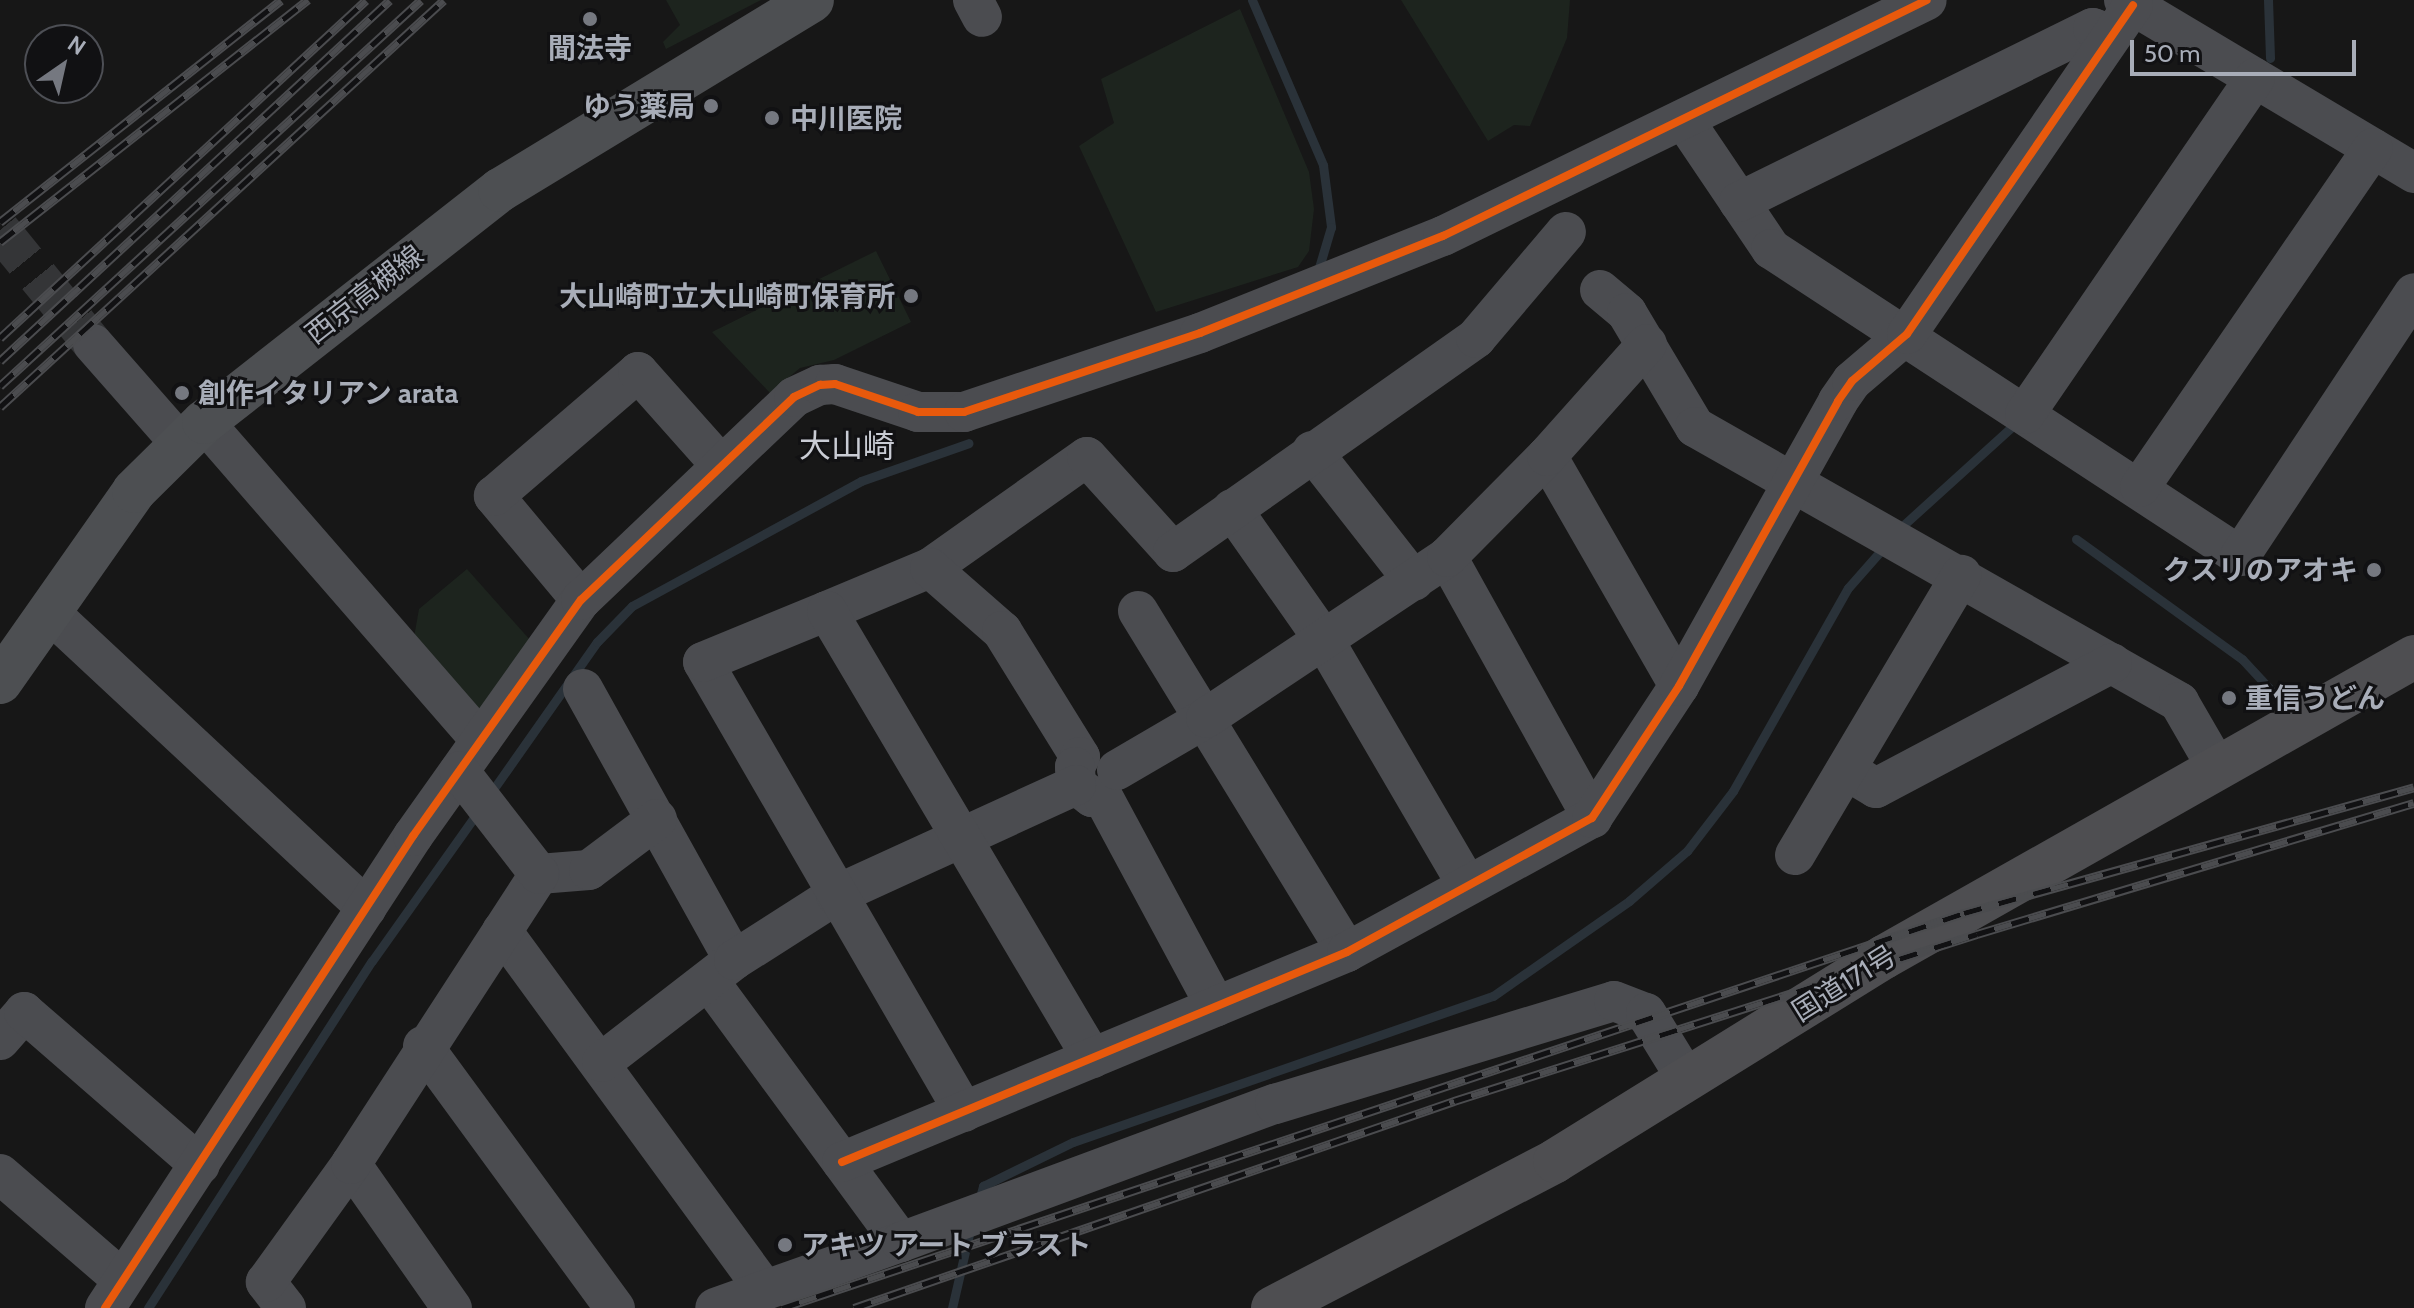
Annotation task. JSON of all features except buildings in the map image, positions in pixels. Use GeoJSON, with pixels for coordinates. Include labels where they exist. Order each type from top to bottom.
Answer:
{"type":"FeatureCollection","features":[{"type":"Feature","properties":{"kind":"highway","name":"国道171号"},"geometry":{"type":"LineString","coordinates":[[1273,1308],[1555,1161],[1884,957],[2216,766],[2414,657]]}},
{"type":"Feature","properties":{"kind":"main road","name":"西京高槻線"},"geometry":{"type":"LineString","coordinates":[[0,682],[134,491],[192,433],[500,190],[812,0]]}},
{"type":"Feature","properties":{"kind":"street"},"geometry":{"type":"LineString","coordinates":[[0,1174],[114,1294],[366,908],[476,779],[581,600],[720,464],[806,389],[835,384],[918,412],[964,412],[1200,333],[1443,236],[1927,0]]}},
{"type":"Feature","properties":{"kind":"street"},"geometry":{"type":"LineString","coordinates":[[1739,202],[2123,13]]}},
{"type":"Feature","properties":{"kind":"street"},"geometry":{"type":"LineString","coordinates":[[2123,13],[2255,78],[2414,173]]}},
{"type":"Feature","properties":{"kind":"street"},"geometry":{"type":"LineString","coordinates":[[842,1162],[1347,952],[1466,883],[1592,818],[1679,686],[1796,483],[1845,391],[1907,334],[2123,13]]}},
{"type":"Feature","properties":{"kind":"street"},"geometry":{"type":"LineString","coordinates":[[2025,414],[2255,78]]}},
{"type":"Feature","properties":{"kind":"street"},"geometry":{"type":"LineString","coordinates":[[1684,120],[1771,249],[1907,334],[2240,556],[2414,293]]}},
{"type":"Feature","properties":{"kind":"street"},"geometry":{"type":"LineString","coordinates":[[2140,487],[2373,148]]}},
{"type":"Feature","properties":{"kind":"street"},"geometry":{"type":"LineString","coordinates":[[964,1112],[703,662],[930,568],[1087,457],[1173,552],[1476,338],[1566,232]]}},
{"type":"Feature","properties":{"kind":"street"},"geometry":{"type":"LineString","coordinates":[[1600,290],[1627,313],[1695,427],[1894,536],[2179,702],[2216,766]]}},
{"type":"Feature","properties":{"kind":"street"},"geometry":{"type":"LineString","coordinates":[[93,344],[192,433],[476,779],[539,874]]}},
{"type":"Feature","properties":{"kind":"street"},"geometry":{"type":"LineString","coordinates":[[602,1062],[722,971],[836,895],[1094,777],[1206,718],[1414,581],[1447,557],[1547,456],[1647,344]]}},
{"type":"Feature","properties":{"kind":"street"},"geometry":{"type":"LineString","coordinates":[[581,600],[494,496],[638,372],[720,464]]}},
{"type":"Feature","properties":{"kind":"street"},"geometry":{"type":"LineString","coordinates":[[1312,451],[1414,581]]}},
{"type":"Feature","properties":{"kind":"street"},"geometry":{"type":"LineString","coordinates":[[1547,456],[1679,686]]}},
{"type":"Feature","properties":{"kind":"street"},"geometry":{"type":"LineString","coordinates":[[1232,509],[1324,640],[1466,883]]}},
{"type":"Feature","properties":{"kind":"street"},"geometry":{"type":"LineString","coordinates":[[1447,557],[1592,818]]}},
{"type":"Feature","properties":{"kind":"street"},"geometry":{"type":"LineString","coordinates":[[930,568],[1002,631],[1094,777],[1216,1007]]}},
{"type":"Feature","properties":{"kind":"street"},"geometry":{"type":"LineString","coordinates":[[1795,855],[1961,575]]}},
{"type":"Feature","properties":{"kind":"street"},"geometry":{"type":"LineString","coordinates":[[827,611],[1092,1058]]}},
{"type":"Feature","properties":{"kind":"street"},"geometry":{"type":"LineString","coordinates":[[1138,611],[1347,952]]}},
{"type":"Feature","properties":{"kind":"street"},"geometry":{"type":"LineString","coordinates":[[49,612],[366,908]]}},
{"type":"Feature","properties":{"kind":"street"},"geometry":{"type":"LineString","coordinates":[[1846,770],[1876,788],[2112,663]]}},
{"type":"Feature","properties":{"kind":"street"},"geometry":{"type":"LineString","coordinates":[[583,689],[657,819],[722,971],[842,1162],[901,1242]]}},
{"type":"Feature","properties":{"kind":"street"},"geometry":{"type":"LineString","coordinates":[[539,874],[589,870],[657,819]]}},
{"type":"Feature","properties":{"kind":"street"},"geometry":{"type":"LineString","coordinates":[[286,1308],[266,1282],[351,1164],[423,1046],[539,874]]}},
{"type":"Feature","properties":{"kind":"street"},"geometry":{"type":"LineString","coordinates":[[502,931],[602,1062],[765,1290]]}},
{"type":"Feature","properties":{"kind":"street"},"geometry":{"type":"LineString","coordinates":[[715,1308],[1275,1104],[1614,1001],[1646,1013],[1687,1080]]}},
{"type":"Feature","properties":{"kind":"street"},"geometry":{"type":"LineString","coordinates":[[0,1040],[24,1012],[200,1165]]}},
{"type":"Feature","properties":{"kind":"street"},"geometry":{"type":"LineString","coordinates":[[423,1046],[615,1308]]}},
{"type":"Feature","properties":{"kind":"street"},"geometry":{"type":"LineString","coordinates":[[351,1164],[452,1308]]}},
{"type":"Feature","properties":{"kind":"shaded area"},"geometry":{"type":"Polygon","coordinates":[[[666,0],[761,0],[666,49],[663,42],[680,25],[666,0]]]}},
{"type":"Feature","properties":{"kind":"shaded area"},"geometry":{"type":"Polygon","coordinates":[[[1401,0],[1570,0],[1567,38],[1530,126],[1514,125],[1488,141],[1401,0]]]}},
{"type":"Feature","properties":{"kind":"shaded area"},"geometry":{"type":"Polygon","coordinates":[[[1240,9],[1309,172],[1314,209],[1309,251],[1298,267],[1156,312],[1079,146],[1114,123],[1101,79],[1240,9]]]}},
{"type":"Feature","properties":{"kind":"shaded area"},"geometry":{"type":"Polygon","coordinates":[[[876,251],[911,322],[834,360],[800,368],[770,393],[712,332],[876,251]]]}},
{"type":"Feature","properties":{"kind":"shaded area"},"geometry":{"type":"Polygon","coordinates":[[[467,569],[531,641],[484,708],[470,710],[413,643],[419,609],[467,569]]]}},
{"type":"Feature","properties":{"kind":"waterway"},"geometry":{"type":"LineString","coordinates":[[1252,0],[1323,165],[1331,227],[1318,271]]}},
{"type":"Feature","properties":{"kind":"waterway"},"geometry":{"type":"LineString","coordinates":[[2268,0],[2270,58]]}},
{"type":"Feature","properties":{"kind":"waterway"},"geometry":{"type":"LineString","coordinates":[[1898,530],[2017,422]]}},
{"type":"Feature","properties":{"kind":"waterway"},"geometry":{"type":"LineString","coordinates":[[490,794],[597,642],[632,606],[861,481],[969,443]]}},
{"type":"Feature","properties":{"kind":"waterway"},"geometry":{"type":"LineString","coordinates":[[2076,539],[2242,659],[2282,702]]}},
{"type":"Feature","properties":{"kind":"waterway"},"geometry":{"type":"LineString","coordinates":[[979,1201],[983,1186],[1073,1142],[1493,996],[1629,901],[1687,851],[1733,791],[1848,588],[1884,547]]}},
{"type":"Feature","properties":{"kind":"waterway"},"geometry":{"type":"LineString","coordinates":[[148,1308],[372,961],[477,813]]}},
{"type":"Feature","properties":{"kind":"waterway"},"geometry":{"type":"LineString","coordinates":[[952,1308],[970,1230]]}},
{"type":"Feature","properties":{"kind":"tunnel"},"geometry":{"type":"LineString","coordinates":[[0,230],[93,344]]}},
{"type":"Feature","properties":{"kind":"railway"},"geometry":{"type":"LineString","coordinates":[[0,222],[281,0]]}},
{"type":"Feature","properties":{"kind":"railway"},"geometry":{"type":"LineString","coordinates":[[0,242],[308,0]]}},
{"type":"Feature","properties":{"kind":"railway"},"geometry":{"type":"LineString","coordinates":[[0,338],[366,0]]}},
{"type":"Feature","properties":{"kind":"railway"},"geometry":{"type":"LineString","coordinates":[[0,361],[390,0]]}},
{"type":"Feature","properties":{"kind":"railway"},"geometry":{"type":"LineString","coordinates":[[0,386],[421,0]]}},
{"type":"Feature","properties":{"kind":"railway"},"geometry":{"type":"LineString","coordinates":[[0,407],[444,0]]}},
{"type":"Feature","properties":{"kind":"railway"},"geometry":{"type":"LineString","coordinates":[[782,1308],[1964,913],[2414,787]]}},
{"type":"Feature","properties":{"kind":"railway"},"geometry":{"type":"LineString","coordinates":[[854,1308],[1454,1101],[1977,934],[2414,803]]}},
{"type":"Feature","properties":{"kind":"cycle path"},"geometry":{"type":"LineString","coordinates":[[105,1308],[413,836],[581,600],[794,397],[820,385],[835,384],[918,412],[964,412],[1200,333],[1443,236],[1927,0]]}},
{"type":"Feature","properties":{"kind":"cycle path"},"geometry":{"type":"LineString","coordinates":[[842,1162],[1347,952],[1592,818],[1679,686],[1838,401],[1852,381],[1907,334],[2133,5]]}},
{"type":"Feature","properties":{"kind":"place","name":"聞法寺"},"geometry":{"type":"Point","coordinates":[590,19]}},
{"type":"Feature","properties":{"kind":"place","name":"ゆう薬局"},"geometry":{"type":"Point","coordinates":[711,106]}},
{"type":"Feature","properties":{"kind":"place","name":"中川医院"},"geometry":{"type":"Point","coordinates":[772,118]}},
{"type":"Feature","properties":{"kind":"place","name":"大山崎町立大山崎町保育所"},"geometry":{"type":"Point","coordinates":[911,296]}},
{"type":"Feature","properties":{"kind":"place","name":"創作イタリアン arata"},"geometry":{"type":"Point","coordinates":[182,393]}},
{"type":"Feature","properties":{"kind":"place","name":"クスリのアオキ"},"geometry":{"type":"Point","coordinates":[2374,570]}},
{"type":"Feature","properties":{"kind":"place","name":"重信うどん"},"geometry":{"type":"Point","coordinates":[2229,698]}},
{"type":"Feature","properties":{"kind":"place","name":"アキツ アート ブラスト"},"geometry":{"type":"Point","coordinates":[785,1245]}},
{"type":"Feature","properties":{"kind":"district","name":"大山崎"},"geometry":{"type":"Point","coordinates":[847,446]}}]}
